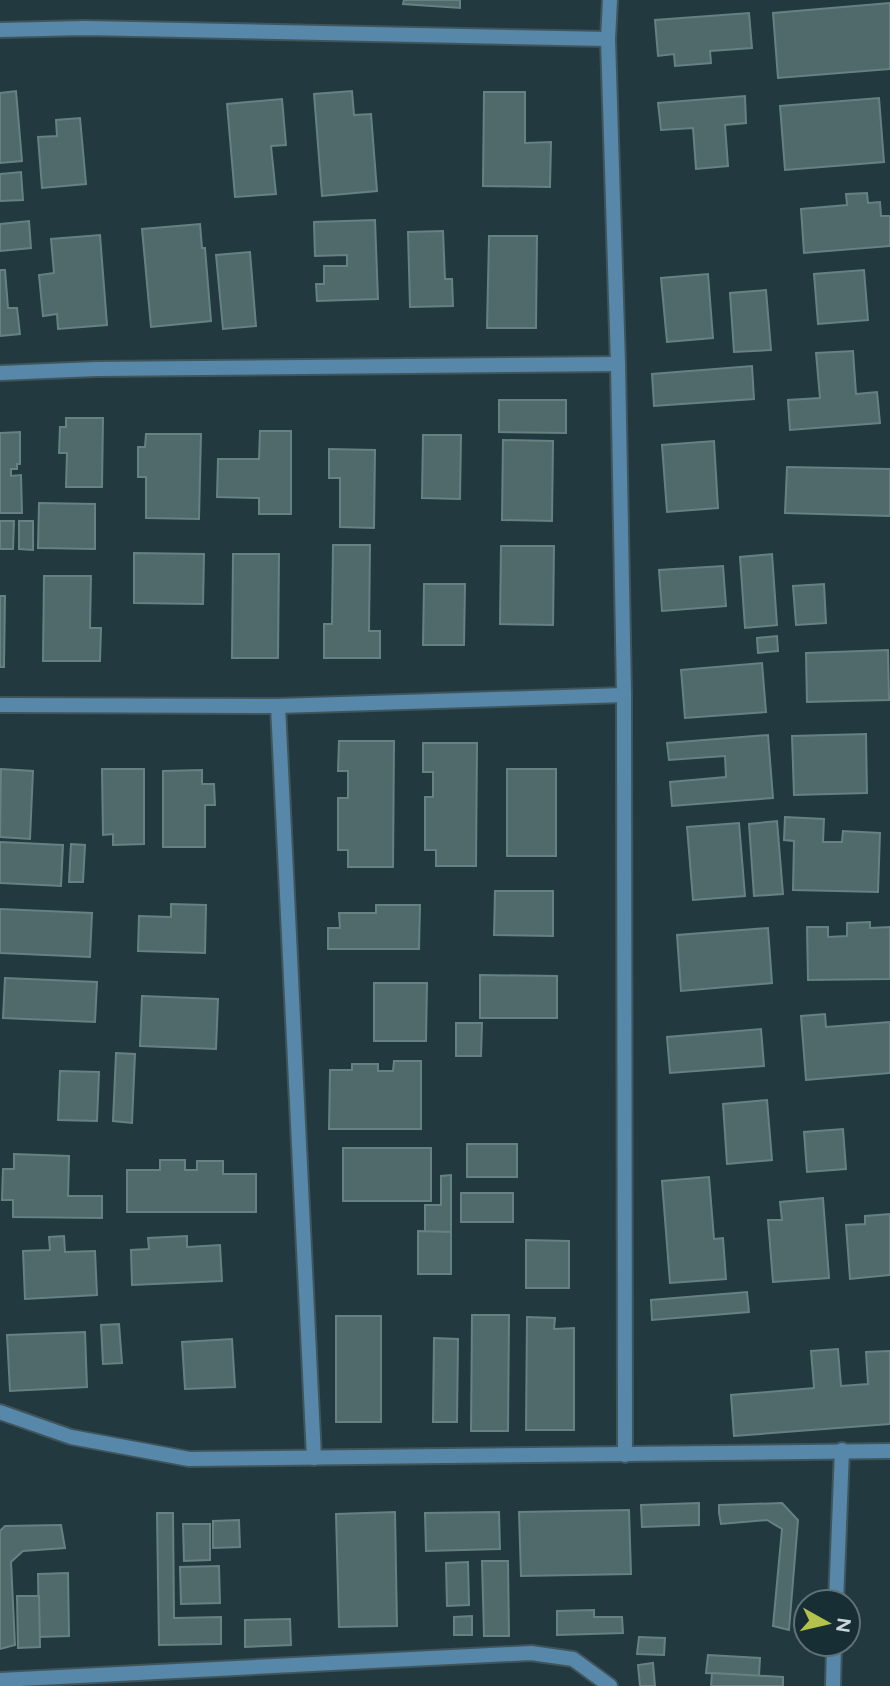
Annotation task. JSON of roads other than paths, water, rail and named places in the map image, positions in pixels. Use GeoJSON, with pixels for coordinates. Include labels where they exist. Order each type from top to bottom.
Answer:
{"type":"FeatureCollection","features":[{"type":"Feature","properties":{"kind":"street"},"geometry":{"type":"LineString","coordinates":[[610,0],[608,40],[624,695],[625,1455]]}},
{"type":"Feature","properties":{"kind":"street"},"geometry":{"type":"LineString","coordinates":[[0,30],[99,29],[608,40]]}},
{"type":"Feature","properties":{"kind":"street"},"geometry":{"type":"LineString","coordinates":[[0,373],[96,369],[618,364]]}},
{"type":"Feature","properties":{"kind":"street"},"geometry":{"type":"LineString","coordinates":[[0,705],[278,706],[624,695]]}},
{"type":"Feature","properties":{"kind":"street"},"geometry":{"type":"LineString","coordinates":[[278,706],[314,1458]]}},
{"type":"Feature","properties":{"kind":"street"},"geometry":{"type":"LineString","coordinates":[[0,1412],[71,1437],[190,1459],[890,1451]]}},
{"type":"Feature","properties":{"kind":"street"},"geometry":{"type":"LineString","coordinates":[[837,1588],[842,1450]]}},
{"type":"Feature","properties":{"kind":"street"},"geometry":{"type":"LineString","coordinates":[[0,1680],[530,1653],[573,1659],[610,1686]]}},
{"type":"Feature","properties":{"kind":"street"},"geometry":{"type":"LineString","coordinates":[[833,1686],[834,1658]]}}]}
